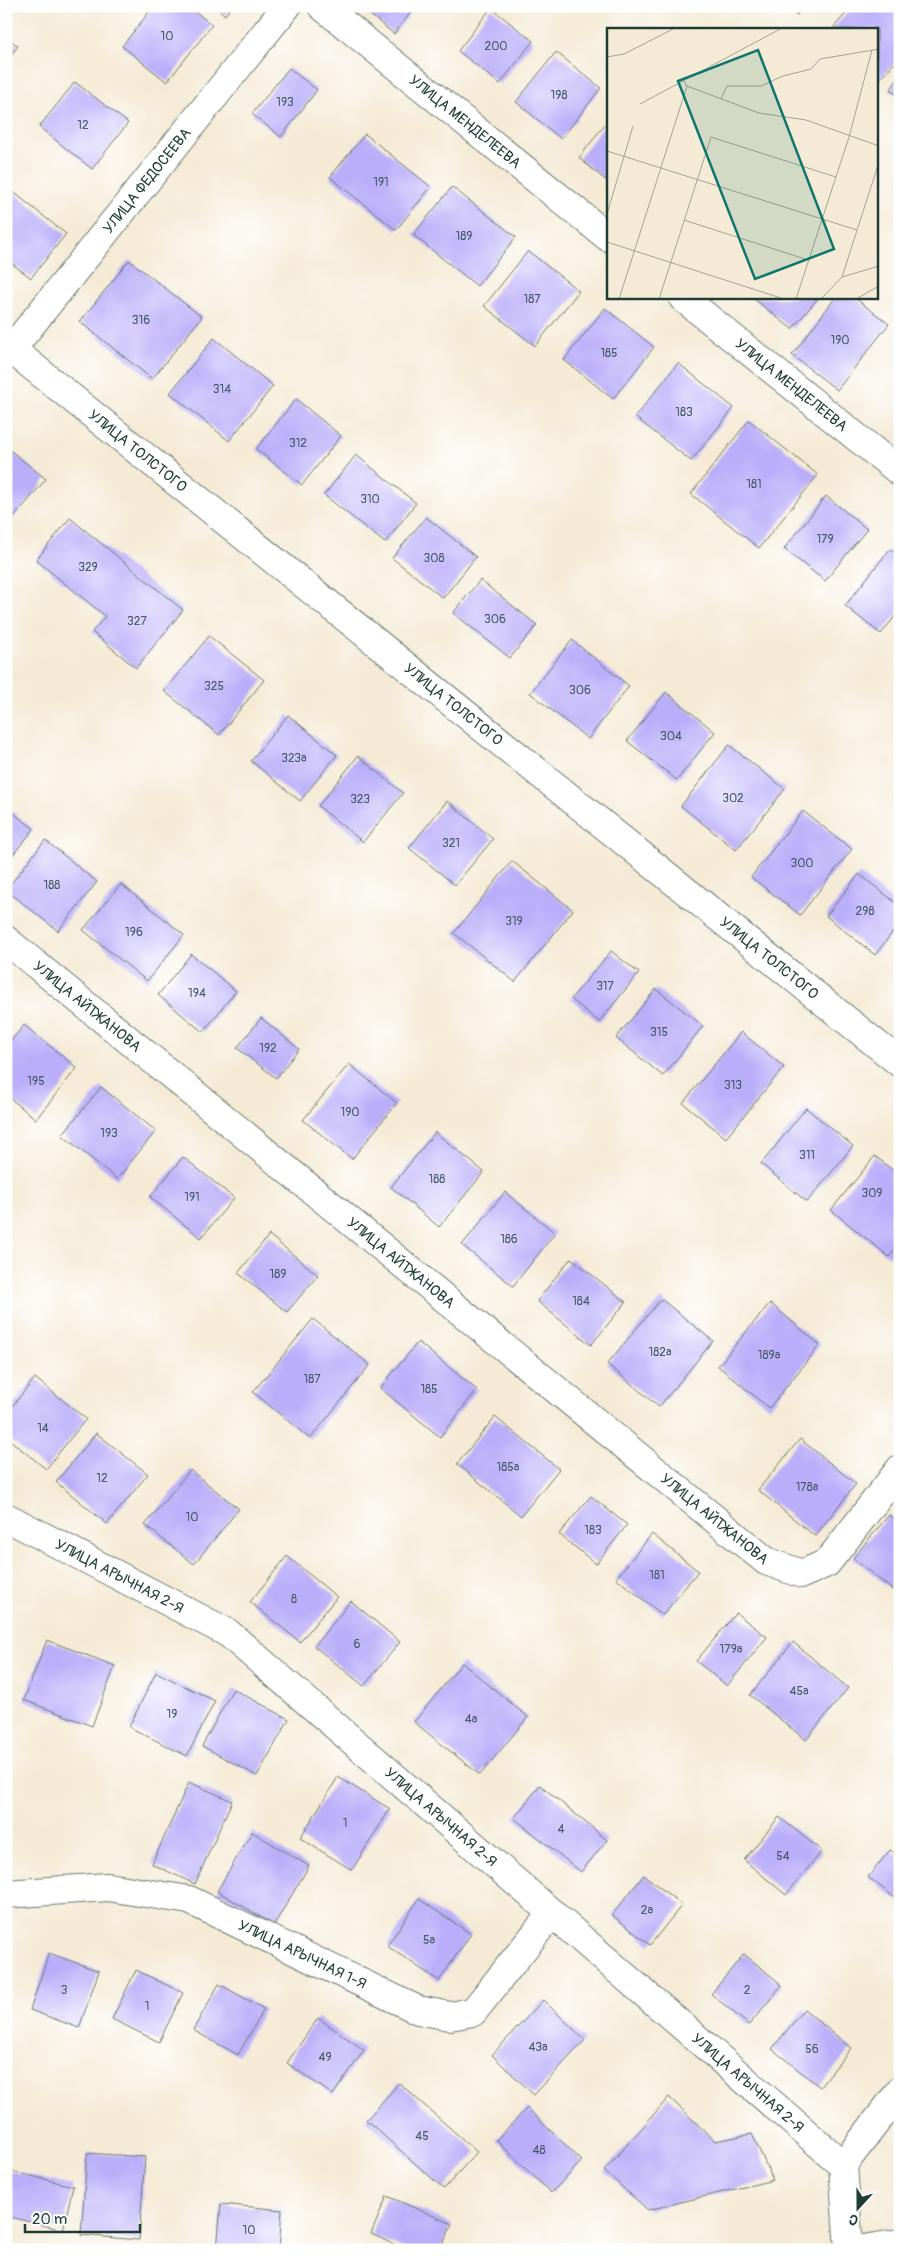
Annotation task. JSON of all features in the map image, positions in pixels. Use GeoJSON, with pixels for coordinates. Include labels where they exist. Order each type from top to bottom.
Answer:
{"type":"FeatureCollection","features":[{"type":"Feature","properties":{"kind":"street","name":"УЛИЦА ФЕДОСЕЕВА"},"geometry":{"type":"LineString","coordinates":[[8,350],[288,6]]}},
{"type":"Feature","properties":{"kind":"street","name":"УЛИЦА МЕНДЕЛЕЕВА"},"geometry":{"type":"LineString","coordinates":[[322,6],[607,236]]}},
{"type":"Feature","properties":{"kind":"street","name":"УЛИЦА МЕНДЕЛЕЕВА"},"geometry":{"type":"LineString","coordinates":[[684,299],[900,472]]}},
{"type":"Feature","properties":{"kind":"street","name":"УЛИЦА ТОЛСТОГО"},"geometry":{"type":"LineString","coordinates":[[8,350],[900,1062]]}},
{"type":"Feature","properties":{"kind":"street","name":"УЛИЦА АЙТЖАНОВА"},"geometry":{"type":"LineString","coordinates":[[6,940],[766,1561],[802,1574],[827,1563],[900,1469]]}},
{"type":"Feature","properties":{"kind":"street","name":"УЛИЦА АРЫЧНАЯ 2-Я"},"geometry":{"type":"LineString","coordinates":[[6,1517],[228,1633],[843,2165]]}},
{"type":"Feature","properties":{"kind":"street","name":"УЛИЦА АРЫЧНАЯ 1-Я"},"geometry":{"type":"LineString","coordinates":[[6,1894],[108,1887],[189,1900],[418,2010],[450,2016],[473,2012],[552,1913]]}},
{"type":"Feature","properties":{"kind":"street"},"geometry":{"type":"LineString","coordinates":[[849,2250],[843,2165],[900,2091]]}},
{"type":"Feature","properties":{"kind":"street"},"geometry":{"type":"LineString","coordinates":[[858,2250],[900,2243]]}},
{"type":"Feature","properties":{"kind":"building"},"geometry":{"type":"Polygon","coordinates":[[[154,6],[188,6],[212,25],[167,82],[122,46],[154,6]]]}},
{"type":"Feature","properties":{"kind":"building"},"geometry":{"type":"Polygon","coordinates":[[[215,6],[232,6],[225,15],[215,6]]]}},
{"type":"Feature","properties":{"kind":"building"},"geometry":{"type":"Polygon","coordinates":[[[359,6],[416,6],[394,34],[359,6]]]}},
{"type":"Feature","properties":{"kind":"building"},"geometry":{"type":"Polygon","coordinates":[[[787,6],[804,6],[797,15],[787,6]]]}},
{"type":"Feature","properties":{"kind":"building"},"geometry":{"type":"Polygon","coordinates":[[[853,6],[890,6],[900,15],[900,57],[878,81],[878,28],[833,28],[853,6]]]}},
{"type":"Feature","properties":{"kind":"building"},"geometry":{"type":"Polygon","coordinates":[[[491,8],[533,41],[500,84],[458,51],[491,8]]]}},
{"type":"Feature","properties":{"kind":"building"},"geometry":{"type":"Polygon","coordinates":[[[6,37],[18,46],[6,61],[6,37]]]}},
{"type":"Feature","properties":{"kind":"building"},"geometry":{"type":"Polygon","coordinates":[[[556,52],[601,88],[561,139],[516,102],[556,52]]]}},
{"type":"Feature","properties":{"kind":"building"},"geometry":{"type":"Polygon","coordinates":[[[289,68],[317,90],[281,137],[252,114],[289,68]]]}},
{"type":"Feature","properties":{"kind":"building"},"geometry":{"type":"Polygon","coordinates":[[[900,76],[900,97],[890,90],[900,76]]]}},
{"type":"Feature","properties":{"kind":"building"},"geometry":{"type":"Polygon","coordinates":[[[75,82],[128,123],[92,169],[39,127],[75,82]]]}},
{"type":"Feature","properties":{"kind":"building"},"geometry":{"type":"Polygon","coordinates":[[[607,121],[607,181],[579,158],[607,121]]]}},
{"type":"Feature","properties":{"kind":"building"},"geometry":{"type":"Polygon","coordinates":[[[365,134],[431,187],[396,230],[330,177],[365,134]]]}},
{"type":"Feature","properties":{"kind":"building"},"geometry":{"type":"Polygon","coordinates":[[[7,187],[66,234],[31,278],[6,259],[7,187]]]}},
{"type":"Feature","properties":{"kind":"building"},"geometry":{"type":"Polygon","coordinates":[[[452,187],[516,237],[477,286],[413,235],[452,187]]]}},
{"type":"Feature","properties":{"kind":"building"},"geometry":{"type":"Polygon","coordinates":[[[528,251],[579,291],[535,346],[484,306],[528,251]]]}},
{"type":"Feature","properties":{"kind":"building"},"geometry":{"type":"Polygon","coordinates":[[[129,260],[202,317],[152,379],[80,322],[129,260]]]}},
{"type":"Feature","properties":{"kind":"building"},"geometry":{"type":"Polygon","coordinates":[[[754,299],[817,299],[792,329],[754,299]]]}},
{"type":"Feature","properties":{"kind":"building"},"geometry":{"type":"Polygon","coordinates":[[[834,299],[856,299],[889,324],[837,390],[792,355],[834,299]]]}},
{"type":"Feature","properties":{"kind":"building"},"geometry":{"type":"Polygon","coordinates":[[[605,308],[654,347],[613,399],[564,360],[605,308]]]}},
{"type":"Feature","properties":{"kind":"building"},"geometry":{"type":"Polygon","coordinates":[[[214,338],[273,386],[229,441],[170,393],[214,338]]]}},
{"type":"Feature","properties":{"kind":"building"},"geometry":{"type":"Polygon","coordinates":[[[678,363],[734,408],[691,461],[635,417],[678,363]]]}},
{"type":"Feature","properties":{"kind":"building"},"geometry":{"type":"Polygon","coordinates":[[[296,399],[341,436],[302,485],[256,449],[296,399]]]}},
{"type":"Feature","properties":{"kind":"building"},"geometry":{"type":"Polygon","coordinates":[[[749,420],[818,475],[759,548],[691,494],[749,420]]]}},
{"type":"Feature","properties":{"kind":"building"},"geometry":{"type":"Polygon","coordinates":[[[6,447],[46,479],[6,527],[6,447]]]}},
{"type":"Feature","properties":{"kind":"building"},"geometry":{"type":"Polygon","coordinates":[[[356,455],[416,503],[385,543],[324,495],[356,455]]]}},
{"type":"Feature","properties":{"kind":"building"},"geometry":{"type":"Polygon","coordinates":[[[826,496],[867,529],[825,581],[784,549],[826,496]]]}},
{"type":"Feature","properties":{"kind":"building"},"geometry":{"type":"Polygon","coordinates":[[[426,517],[476,557],[443,598],[392,558],[426,517]]]}},
{"type":"Feature","properties":{"kind":"building"},"geometry":{"type":"Polygon","coordinates":[[[70,518],[183,610],[136,668],[92,632],[105,616],[36,560],[70,518]]]}},
{"type":"Feature","properties":{"kind":"building"},"geometry":{"type":"Polygon","coordinates":[[[890,549],[900,557],[900,610],[881,634],[845,606],[890,549]]]}},
{"type":"Feature","properties":{"kind":"building"},"geometry":{"type":"Polygon","coordinates":[[[480,580],[537,625],[510,658],[453,613],[480,580]]]}},
{"type":"Feature","properties":{"kind":"building"},"geometry":{"type":"Polygon","coordinates":[[[209,636],[264,680],[219,735],[164,691],[209,636]]]}},
{"type":"Feature","properties":{"kind":"building"},"geometry":{"type":"Polygon","coordinates":[[[572,640],[629,686],[588,739],[530,693],[572,640]]]}},
{"type":"Feature","properties":{"kind":"building"},"geometry":{"type":"Polygon","coordinates":[[[666,692],[715,732],[677,780],[627,741],[666,692]]]}},
{"type":"Feature","properties":{"kind":"building"},"geometry":{"type":"Polygon","coordinates":[[[288,715],[337,755],[300,801],[251,761],[288,715]]]}},
{"type":"Feature","properties":{"kind":"building"},"geometry":{"type":"Polygon","coordinates":[[[729,745],[785,789],[736,850],[681,806],[729,745]]]}},
{"type":"Feature","properties":{"kind":"building"},"geometry":{"type":"Polygon","coordinates":[[[358,756],[403,793],[363,842],[318,806],[358,756]]]}},
{"type":"Feature","properties":{"kind":"building"},"geometry":{"type":"Polygon","coordinates":[[[447,801],[493,839],[455,885],[409,848],[447,801]]]}},
{"type":"Feature","properties":{"kind":"building"},"geometry":{"type":"Polygon","coordinates":[[[6,807],[34,829],[6,863],[6,807]]]}},
{"type":"Feature","properties":{"kind":"building"},"geometry":{"type":"Polygon","coordinates":[[[803,811],[852,849],[800,915],[751,877],[803,811]]]}},
{"type":"Feature","properties":{"kind":"building"},"geometry":{"type":"Polygon","coordinates":[[[45,840],[97,882],[58,931],[6,890],[45,840]]]}},
{"type":"Feature","properties":{"kind":"building"},"geometry":{"type":"Polygon","coordinates":[[[512,861],[573,910],[515,982],[454,933],[512,861]]]}},
{"type":"Feature","properties":{"kind":"building"},"geometry":{"type":"Polygon","coordinates":[[[859,874],[900,906],[900,923],[875,955],[826,916],[859,874]]]}},
{"type":"Feature","properties":{"kind":"building"},"geometry":{"type":"Polygon","coordinates":[[[121,884],[184,935],[147,981],[83,930],[121,884]]]}},
{"type":"Feature","properties":{"kind":"building"},"geometry":{"type":"Polygon","coordinates":[[[611,951],[639,973],[599,1022],[571,999],[611,951]]]}},
{"type":"Feature","properties":{"kind":"building"},"geometry":{"type":"Polygon","coordinates":[[[191,954],[236,991],[203,1032],[158,995],[191,954]]]}},
{"type":"Feature","properties":{"kind":"building"},"geometry":{"type":"Polygon","coordinates":[[[656,989],[703,1026],[663,1076],[616,1038],[656,989]]]}},
{"type":"Feature","properties":{"kind":"building"},"geometry":{"type":"Polygon","coordinates":[[[261,1018],[299,1049],[276,1078],[237,1048],[261,1018]]]}},
{"type":"Feature","properties":{"kind":"building"},"geometry":{"type":"Polygon","coordinates":[[[24,1025],[77,1068],[36,1119],[6,1095],[6,1047],[24,1025]]]}},
{"type":"Feature","properties":{"kind":"building"},"geometry":{"type":"Polygon","coordinates":[[[741,1032],[784,1067],[726,1138],[683,1103],[741,1032]]]}},
{"type":"Feature","properties":{"kind":"building"},"geometry":{"type":"Polygon","coordinates":[[[349,1064],[397,1103],[352,1159],[303,1120],[349,1064]]]}},
{"type":"Feature","properties":{"kind":"building"},"geometry":{"type":"Polygon","coordinates":[[[101,1087],[156,1131],[117,1179],[62,1135],[101,1087]]]}},
{"type":"Feature","properties":{"kind":"building"},"geometry":{"type":"Polygon","coordinates":[[[806,1108],[853,1146],[807,1202],[761,1164],[806,1108]]]}},
{"type":"Feature","properties":{"kind":"building"},"geometry":{"type":"Polygon","coordinates":[[[435,1132],[484,1172],[439,1227],[391,1187],[435,1132]]]}},
{"type":"Feature","properties":{"kind":"building"},"geometry":{"type":"Polygon","coordinates":[[[875,1156],[900,1176],[900,1243],[889,1257],[831,1210],[875,1156]]]}},
{"type":"Feature","properties":{"kind":"building"},"geometry":{"type":"Polygon","coordinates":[[[183,1157],[234,1198],[201,1238],[150,1197],[183,1157]]]}},
{"type":"Feature","properties":{"kind":"building"},"geometry":{"type":"Polygon","coordinates":[[[505,1192],[555,1233],[513,1286],[462,1245],[505,1192]]]}},
{"type":"Feature","properties":{"kind":"building"},"geometry":{"type":"Polygon","coordinates":[[[269,1235],[318,1275],[287,1312],[238,1273],[269,1235]]]}},
{"type":"Feature","properties":{"kind":"building"},"geometry":{"type":"Polygon","coordinates":[[[571,1258],[626,1302],[591,1345],[537,1301],[571,1258]]]}},
{"type":"Feature","properties":{"kind":"building"},"geometry":{"type":"Polygon","coordinates":[[[661,1299],[713,1341],[659,1407],[607,1364],[661,1299]]]}},
{"type":"Feature","properties":{"kind":"building"},"geometry":{"type":"Polygon","coordinates":[[[770,1303],[820,1345],[769,1408],[718,1366],[770,1303]]]}},
{"type":"Feature","properties":{"kind":"building"},"geometry":{"type":"Polygon","coordinates":[[[313,1319],[370,1365],[310,1439],[253,1392],[313,1319]]]}},
{"type":"Feature","properties":{"kind":"building"},"geometry":{"type":"Polygon","coordinates":[[[418,1342],[477,1390],[440,1437],[380,1388],[418,1342]]]}},
{"type":"Feature","properties":{"kind":"building"},"geometry":{"type":"Polygon","coordinates":[[[35,1378],[86,1419],[46,1469],[6,1437],[6,1414],[35,1378]]]}},
{"type":"Feature","properties":{"kind":"building"},"geometry":{"type":"Polygon","coordinates":[[[495,1417],[559,1469],[521,1516],[457,1464],[495,1417]]]}},
{"type":"Feature","properties":{"kind":"building"},"geometry":{"type":"Polygon","coordinates":[[[96,1433],[148,1474],[107,1524],[56,1482],[96,1433]]]}},
{"type":"Feature","properties":{"kind":"building"},"geometry":{"type":"Polygon","coordinates":[[[800,1439],[856,1484],[815,1536],[758,1490],[800,1439]]]}},
{"type":"Feature","properties":{"kind":"building"},"geometry":{"type":"Polygon","coordinates":[[[190,1470],[239,1509],[194,1564],[145,1525],[190,1470]]]}},
{"type":"Feature","properties":{"kind":"building"},"geometry":{"type":"Polygon","coordinates":[[[591,1496],[627,1525],[596,1564],[559,1534],[591,1496]]]}},
{"type":"Feature","properties":{"kind":"building"},"geometry":{"type":"Polygon","coordinates":[[[889,1515],[900,1523],[900,1589],[896,1593],[853,1558],[889,1515]]]}},
{"type":"Feature","properties":{"kind":"building"},"geometry":{"type":"Polygon","coordinates":[[[652,1534],[698,1571],[663,1615],[616,1578],[652,1534]]]}},
{"type":"Feature","properties":{"kind":"building"},"geometry":{"type":"Polygon","coordinates":[[[287,1556],[337,1597],[300,1642],[250,1602],[287,1556]]]}},
{"type":"Feature","properties":{"kind":"building"},"geometry":{"type":"Polygon","coordinates":[[[351,1601],[400,1642],[364,1686],[314,1646],[351,1601]]]}},
{"type":"Feature","properties":{"kind":"building"},"geometry":{"type":"Polygon","coordinates":[[[736,1613],[767,1637],[727,1686],[696,1661],[736,1613]]]}},
{"type":"Feature","properties":{"kind":"building"},"geometry":{"type":"Polygon","coordinates":[[[47,1640],[115,1666],[92,1726],[24,1700],[47,1640]]]}},
{"type":"Feature","properties":{"kind":"building"},"geometry":{"type":"Polygon","coordinates":[[[793,1642],[848,1688],[806,1740],[750,1695],[793,1642]]]}},
{"type":"Feature","properties":{"kind":"building"},"geometry":{"type":"Polygon","coordinates":[[[462,1663],[528,1717],[480,1775],[414,1722],[462,1663]]]}},
{"type":"Feature","properties":{"kind":"building"},"geometry":{"type":"Polygon","coordinates":[[[156,1672],[215,1701],[187,1756],[129,1727],[156,1672]]]}},
{"type":"Feature","properties":{"kind":"building"},"geometry":{"type":"Polygon","coordinates":[[[233,1689],[289,1719],[257,1776],[202,1746],[233,1689]]]}},
{"type":"Feature","properties":{"kind":"building"},"geometry":{"type":"Polygon","coordinates":[[[338,1777],[390,1809],[352,1870],[300,1838],[338,1777]]]}},
{"type":"Feature","properties":{"kind":"building"},"geometry":{"type":"Polygon","coordinates":[[[189,1782],[232,1801],[195,1884],[152,1864],[189,1782]]]}},
{"type":"Feature","properties":{"kind":"building"},"geometry":{"type":"Polygon","coordinates":[[[540,1785],[607,1840],[581,1872],[514,1818],[540,1785]]]}},
{"type":"Feature","properties":{"kind":"building"},"geometry":{"type":"Polygon","coordinates":[[[779,1817],[822,1851],[786,1895],[744,1860],[779,1817]]]}},
{"type":"Feature","properties":{"kind":"building"},"geometry":{"type":"Polygon","coordinates":[[[252,1832],[309,1866],[274,1925],[217,1891],[252,1832]]]}},
{"type":"Feature","properties":{"kind":"building"},"geometry":{"type":"Polygon","coordinates":[[[890,1850],[900,1857],[900,1902],[868,1877],[890,1850]]]}},
{"type":"Feature","properties":{"kind":"building"},"geometry":{"type":"Polygon","coordinates":[[[644,1875],[682,1905],[650,1945],[612,1915],[644,1875]]]}},
{"type":"Feature","properties":{"kind":"building"},"geometry":{"type":"Polygon","coordinates":[[[419,1899],[471,1934],[439,1981],[387,1946],[419,1899]]]}},
{"type":"Feature","properties":{"kind":"building"},"geometry":{"type":"Polygon","coordinates":[[[49,1953],[99,1971],[79,2028],[30,2010],[49,1953]]]}},
{"type":"Feature","properties":{"kind":"building"},"geometry":{"type":"Polygon","coordinates":[[[744,1954],[782,1985],[749,2025],[711,1994],[744,1954]]]}},
{"type":"Feature","properties":{"kind":"building"},"geometry":{"type":"Polygon","coordinates":[[[136,1970],[183,1993],[159,2042],[112,2019],[136,1970]]]}},
{"type":"Feature","properties":{"kind":"building"},"geometry":{"type":"Polygon","coordinates":[[[219,1984],[264,2009],[238,2055],[193,2030],[219,1984]]]}},
{"type":"Feature","properties":{"kind":"building"},"geometry":{"type":"Polygon","coordinates":[[[543,2000],[585,2040],[534,2095],[492,2055],[543,2000]]]}},
{"type":"Feature","properties":{"kind":"building"},"geometry":{"type":"Polygon","coordinates":[[[804,2009],[851,2048],[820,2087],[772,2049],[804,2009]]]}},
{"type":"Feature","properties":{"kind":"building"},"geometry":{"type":"Polygon","coordinates":[[[318,2018],[364,2050],[333,2095],[287,2063],[318,2018]]]}},
{"type":"Feature","properties":{"kind":"building"},"geometry":{"type":"Polygon","coordinates":[[[399,2083],[477,2152],[444,2189],[366,2120],[399,2083]]]}},
{"type":"Feature","properties":{"kind":"building"},"geometry":{"type":"Polygon","coordinates":[[[669,2097],[715,2141],[752,2134],[773,2180],[648,2210],[604,2171],[669,2097]]]}},
{"type":"Feature","properties":{"kind":"building"},"geometry":{"type":"Polygon","coordinates":[[[527,2108],[582,2161],[551,2193],[496,2140],[527,2108]]]}},
{"type":"Feature","properties":{"kind":"building"},"geometry":{"type":"Polygon","coordinates":[[[87,2153],[145,2157],[139,2240],[81,2235],[87,2153]]]}},
{"type":"Feature","properties":{"kind":"building"},"geometry":{"type":"Polygon","coordinates":[[[6,2170],[73,2186],[63,2230],[6,2216],[6,2170]]]}},
{"type":"Feature","properties":{"kind":"building"},"geometry":{"type":"Polygon","coordinates":[[[387,2196],[452,2224],[440,2250],[407,2250],[371,2234],[387,2196]]]}},
{"type":"Feature","properties":{"kind":"building"},"geometry":{"type":"Polygon","coordinates":[[[221,2204],[282,2210],[279,2250],[217,2250],[221,2204]]]}}]}
